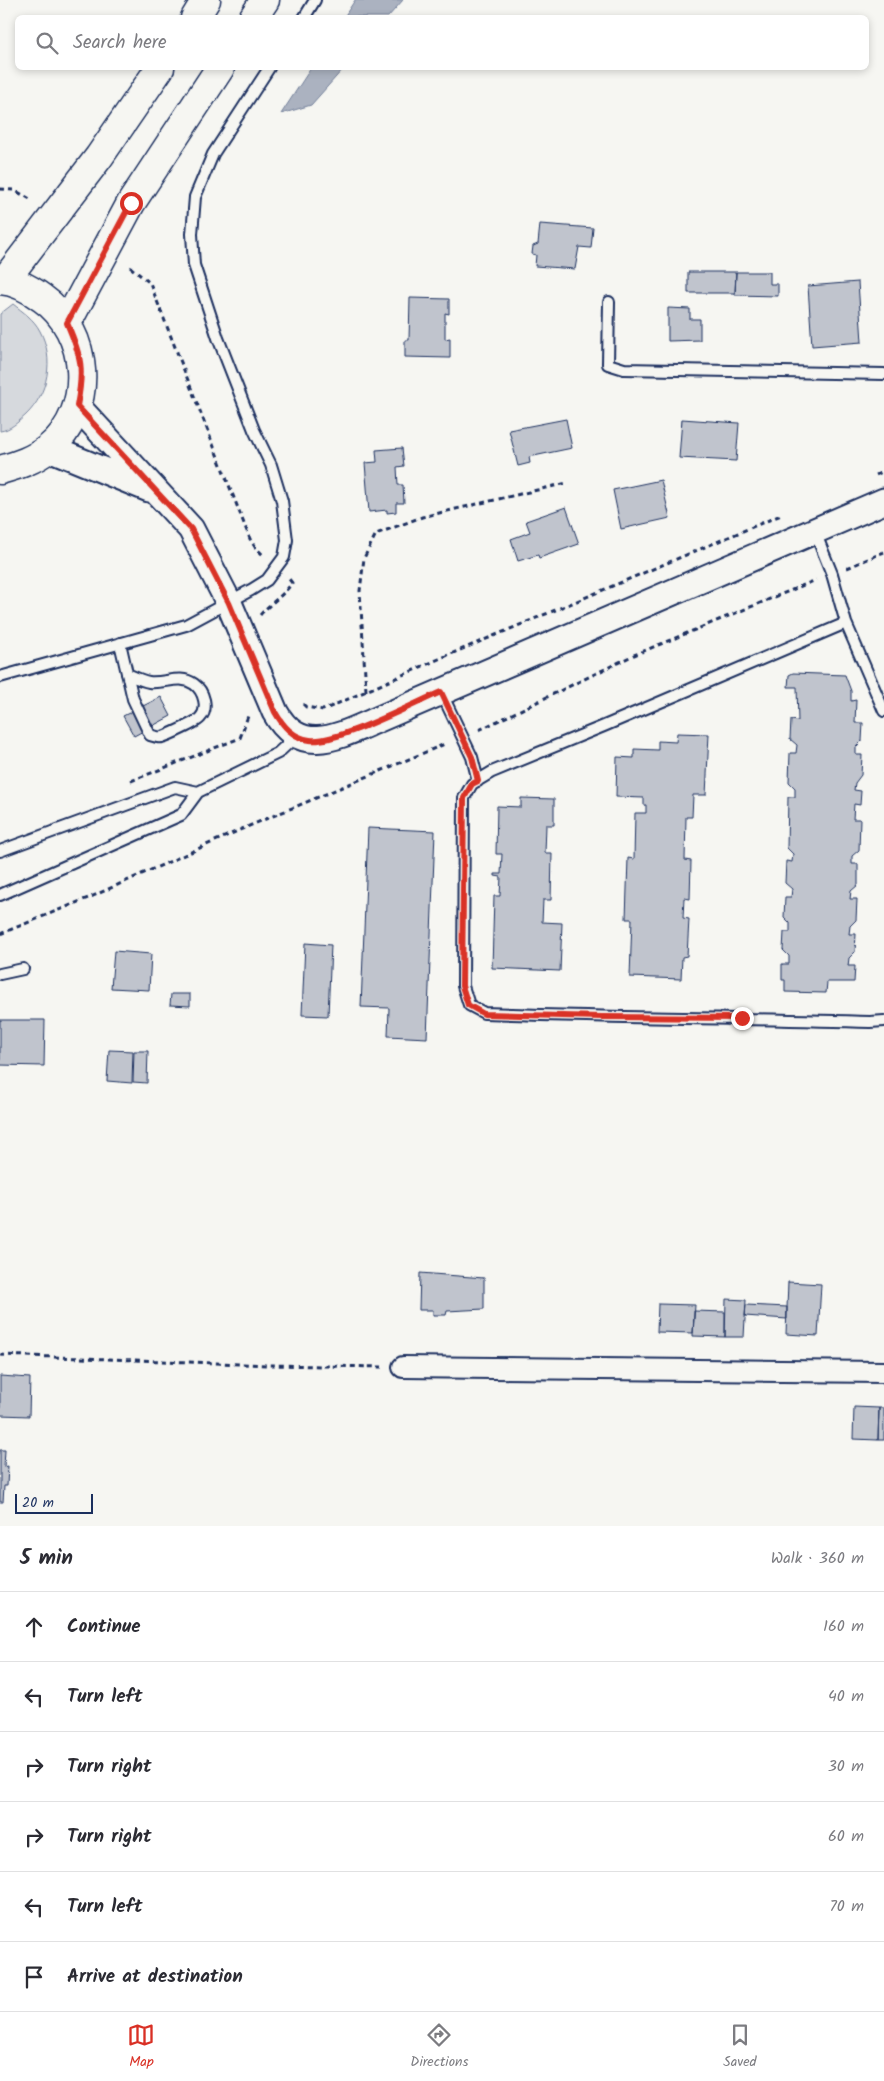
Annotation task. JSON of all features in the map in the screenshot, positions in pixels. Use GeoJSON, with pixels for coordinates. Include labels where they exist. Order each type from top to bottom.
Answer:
{"type":"FeatureCollection","features":[{"type":"Feature","properties":{"kind":"main road"},"geometry":{"type":"LineString","coordinates":[[196,15],[206,0]]}},
{"type":"Feature","properties":{"kind":"main road"},"geometry":{"type":"LineString","coordinates":[[255,15],[265,0]]}},
{"type":"Feature","properties":{"kind":"main road"},"geometry":{"type":"LineString","coordinates":[[0,470],[24,464],[49,448],[66,428],[77,406],[82,377],[78,350],[67,323],[50,304],[29,288],[2,280],[99,157],[159,70]]}},
{"type":"Feature","properties":{"kind":"main road"},"geometry":{"type":"LineString","coordinates":[[67,323],[131,203],[219,70]]}},
{"type":"Feature","properties":{"kind":"street"},"geometry":{"type":"LineString","coordinates":[[77,406],[191,529],[229,603],[282,725],[296,736],[310,740],[324,740],[361,727],[884,501]]}},
{"type":"Feature","properties":{"kind":"street"},"geometry":{"type":"LineString","coordinates":[[49,448],[156,492]]}},
{"type":"Feature","properties":{"kind":"street"},"geometry":{"type":"LineString","coordinates":[[403,1367],[884,1372]]}},
{"type":"Feature","properties":{"kind":"lane"},"geometry":{"type":"LineString","coordinates":[[306,15],[316,0]]}},
{"type":"Feature","properties":{"kind":"lane"},"geometry":{"type":"LineString","coordinates":[[0,677],[186,625],[229,603],[267,580],[284,558],[288,540],[282,501],[271,465],[254,430],[212,320],[194,265],[192,234],[195,197],[213,154],[269,70]]}},
{"type":"Feature","properties":{"kind":"lane"},"geometry":{"type":"LineString","coordinates":[[609,302],[608,364],[624,369],[884,374]]}},
{"type":"Feature","properties":{"kind":"lane"},"geometry":{"type":"LineString","coordinates":[[815,532],[832,574],[846,623],[884,711]]}},
{"type":"Feature","properties":{"kind":"lane"},"geometry":{"type":"LineString","coordinates":[[846,623],[492,772],[472,784],[464,798],[462,986],[468,1005],[484,1014],[884,1021]]}},
{"type":"Feature","properties":{"kind":"lane"},"geometry":{"type":"LineString","coordinates":[[120,643],[132,699],[150,735],[162,737],[200,719],[204,710],[204,701],[202,692],[196,684],[187,680],[177,679],[168,682],[149,682],[127,674]]}},
{"type":"Feature","properties":{"kind":"lane"},"geometry":{"type":"LineString","coordinates":[[441,692],[472,757],[478,781]]}},
{"type":"Feature","properties":{"kind":"lane"},"geometry":{"type":"LineString","coordinates":[[0,895],[181,815],[198,792],[278,754],[296,736]]}},
{"type":"Feature","properties":{"kind":"lane"},"geometry":{"type":"LineString","coordinates":[[0,851],[175,787],[198,792]]}},
{"type":"Feature","properties":{"kind":"lane"},"geometry":{"type":"LineString","coordinates":[[0,974],[23,969]]}},
{"type":"Feature","properties":{"kind":"path"},"geometry":{"type":"LineString","coordinates":[[0,189],[14,190],[33,200]]}},
{"type":"Feature","properties":{"kind":"path"},"geometry":{"type":"LineString","coordinates":[[130,267],[150,283],[250,539],[255,547],[292,583],[284,595],[269,604],[259,617],[258,622]]}},
{"type":"Feature","properties":{"kind":"path"},"geometry":{"type":"LineString","coordinates":[[873,477],[884,471]]}},
{"type":"Feature","properties":{"kind":"path"},"geometry":{"type":"LineString","coordinates":[[366,691],[360,591],[364,558],[376,534],[422,517],[567,482]]}},
{"type":"Feature","properties":{"kind":"path"},"geometry":{"type":"LineString","coordinates":[[301,702],[306,707],[323,710],[783,514]]}},
{"type":"Feature","properties":{"kind":"path"},"geometry":{"type":"LineString","coordinates":[[0,934],[93,896],[242,829],[504,720],[634,655],[884,552]]}},
{"type":"Feature","properties":{"kind":"path"},"geometry":{"type":"LineString","coordinates":[[125,784],[240,738],[248,718],[243,697],[264,686]]}},
{"type":"Feature","properties":{"kind":"path"},"geometry":{"type":"LineString","coordinates":[[0,1354],[260,1364],[403,1367]]}},
{"type":"Feature","properties":{"kind":"shaded area"},"geometry":{"type":"Polygon","coordinates":[[[355,0],[403,0],[390,15],[345,15],[355,0]]]}},
{"type":"Feature","properties":{"kind":"shaded area"},"geometry":{"type":"Polygon","coordinates":[[[310,70],[342,70],[311,105],[281,114],[310,70]]]}},
{"type":"Feature","properties":{"kind":"shaded area"},"geometry":{"type":"Polygon","coordinates":[[[13,304],[31,319],[40,331],[47,353],[47,376],[40,397],[34,407],[14,425],[0,431],[0,314],[13,304]]]}},
{"type":"Feature","properties":{"kind":"building"},"geometry":{"type":"Polygon","coordinates":[[[540,224],[593,228],[591,248],[579,247],[575,269],[535,266],[536,255],[532,254],[533,246],[538,244],[540,224]]]}},
{"type":"Feature","properties":{"kind":"building"},"geometry":{"type":"Polygon","coordinates":[[[688,272],[736,272],[735,293],[688,293],[688,272]]]}},
{"type":"Feature","properties":{"kind":"building"},"geometry":{"type":"Polygon","coordinates":[[[736,272],[770,272],[770,284],[778,284],[778,296],[735,295],[736,272]]]}},
{"type":"Feature","properties":{"kind":"building"},"geometry":{"type":"Polygon","coordinates":[[[858,282],[862,342],[812,346],[808,286],[858,282]]]}},
{"type":"Feature","properties":{"kind":"building"},"geometry":{"type":"Polygon","coordinates":[[[410,298],[449,299],[449,314],[445,313],[445,339],[450,338],[450,358],[405,357],[405,340],[409,340],[410,298]]]}},
{"type":"Feature","properties":{"kind":"building"},"geometry":{"type":"Polygon","coordinates":[[[668,308],[690,309],[690,319],[700,319],[700,340],[668,341],[668,308]]]}},
{"type":"Feature","properties":{"kind":"building"},"geometry":{"type":"Polygon","coordinates":[[[566,419],[572,448],[529,457],[530,463],[518,466],[509,430],[566,419]]]}},
{"type":"Feature","properties":{"kind":"building"},"geometry":{"type":"Polygon","coordinates":[[[682,419],[739,423],[736,461],[679,458],[682,419]]]}},
{"type":"Feature","properties":{"kind":"building"},"geometry":{"type":"Polygon","coordinates":[[[402,448],[404,466],[397,467],[398,485],[403,485],[404,503],[396,503],[396,512],[387,513],[387,510],[369,512],[365,463],[377,462],[376,450],[402,448]]]}},
{"type":"Feature","properties":{"kind":"building"},"geometry":{"type":"Polygon","coordinates":[[[661,480],[670,518],[621,529],[613,490],[661,480]]]}},
{"type":"Feature","properties":{"kind":"building"},"geometry":{"type":"Polygon","coordinates":[[[566,507],[579,544],[539,558],[538,555],[518,561],[511,539],[530,532],[526,521],[566,507]]]}},
{"type":"Feature","properties":{"kind":"building"},"geometry":{"type":"Polygon","coordinates":[[[793,673],[845,675],[851,691],[851,701],[856,700],[855,723],[863,723],[862,741],[856,747],[856,755],[862,755],[861,775],[855,783],[854,790],[861,791],[860,805],[854,804],[853,819],[860,819],[859,850],[852,856],[852,864],[858,864],[858,885],[851,891],[850,899],[857,899],[856,920],[850,926],[849,934],[856,934],[855,952],[849,958],[848,966],[855,966],[854,982],[827,982],[826,993],[785,992],[785,980],[782,980],[782,964],[789,964],[789,956],[783,950],[784,932],[790,932],[790,923],[784,917],[785,897],[791,897],[792,889],[785,883],[786,861],[792,862],[793,854],[787,848],[788,797],[795,797],[795,788],[789,782],[790,753],[796,753],[797,745],[790,739],[791,720],[798,721],[797,687],[788,687],[789,675],[793,673]]]}},
{"type":"Feature","properties":{"kind":"building"},"geometry":{"type":"Polygon","coordinates":[[[161,697],[171,716],[134,736],[123,716],[161,697]]]}},
{"type":"Feature","properties":{"kind":"building"},"geometry":{"type":"Polygon","coordinates":[[[677,733],[709,734],[706,795],[693,795],[692,817],[686,817],[685,860],[691,861],[690,899],[684,898],[683,918],[689,919],[687,956],[682,957],[681,979],[630,977],[632,919],[626,919],[628,858],[634,859],[635,813],[646,813],[646,805],[644,805],[644,798],[616,797],[617,757],[634,758],[634,749],[658,750],[658,741],[676,742],[677,733]]]}},
{"type":"Feature","properties":{"kind":"building"},"geometry":{"type":"Polygon","coordinates":[[[521,798],[554,799],[554,825],[546,825],[545,853],[552,853],[551,900],[543,900],[542,922],[562,923],[560,971],[492,968],[494,896],[500,896],[501,877],[495,876],[495,874],[501,874],[502,854],[496,854],[497,806],[521,807],[521,798]]]}},
{"type":"Feature","properties":{"kind":"building"},"geometry":{"type":"Polygon","coordinates":[[[368,828],[435,831],[427,1038],[388,1036],[389,1008],[361,1007],[368,828]]]}},
{"type":"Feature","properties":{"kind":"building"},"geometry":{"type":"Polygon","coordinates":[[[305,943],[331,945],[328,1016],[302,1015],[305,943]]]}},
{"type":"Feature","properties":{"kind":"building"},"geometry":{"type":"Polygon","coordinates":[[[114,951],[151,954],[149,990],[111,988],[114,951]]]}},
{"type":"Feature","properties":{"kind":"building"},"geometry":{"type":"Polygon","coordinates":[[[171,994],[190,994],[190,1006],[170,1005],[171,994]]]}},
{"type":"Feature","properties":{"kind":"building"},"geometry":{"type":"Polygon","coordinates":[[[0,1020],[45,1020],[44,1066],[0,1065],[0,1020]]]}},
{"type":"Feature","properties":{"kind":"building"},"geometry":{"type":"Polygon","coordinates":[[[109,1050],[133,1051],[132,1083],[107,1081],[109,1050]]]}},
{"type":"Feature","properties":{"kind":"building"},"geometry":{"type":"Polygon","coordinates":[[[134,1051],[148,1051],[147,1083],[133,1082],[134,1051]]]}},
{"type":"Feature","properties":{"kind":"building"},"geometry":{"type":"Polygon","coordinates":[[[420,1273],[484,1278],[484,1309],[447,1311],[446,1315],[433,1315],[433,1310],[419,1310],[420,1273]]]}},
{"type":"Feature","properties":{"kind":"building"},"geometry":{"type":"Polygon","coordinates":[[[788,1282],[821,1284],[818,1336],[786,1334],[788,1282]]]}},
{"type":"Feature","properties":{"kind":"building"},"geometry":{"type":"Polygon","coordinates":[[[726,1299],[746,1300],[744,1337],[725,1337],[726,1299]]]}},
{"type":"Feature","properties":{"kind":"building"},"geometry":{"type":"Polygon","coordinates":[[[658,1304],[695,1305],[693,1333],[657,1332],[658,1304]]]}},
{"type":"Feature","properties":{"kind":"building"},"geometry":{"type":"Polygon","coordinates":[[[746,1305],[787,1307],[787,1319],[745,1316],[746,1305]]]}},
{"type":"Feature","properties":{"kind":"building"},"geometry":{"type":"Polygon","coordinates":[[[694,1311],[725,1312],[725,1337],[693,1336],[694,1311]]]}},
{"type":"Feature","properties":{"kind":"building"},"geometry":{"type":"Polygon","coordinates":[[[0,1376],[30,1378],[29,1416],[0,1415],[0,1376]]]}},
{"type":"Feature","properties":{"kind":"building"},"geometry":{"type":"Polygon","coordinates":[[[854,1407],[879,1408],[878,1440],[853,1439],[854,1407]]]}},
{"type":"Feature","properties":{"kind":"building"},"geometry":{"type":"Polygon","coordinates":[[[879,1408],[884,1408],[884,1440],[878,1440],[879,1408]]]}},
{"type":"Feature","properties":{"kind":"building"},"geometry":{"type":"Polygon","coordinates":[[[0,1450],[5,1450],[4,1467],[8,1466],[7,1486],[4,1486],[3,1502],[0,1502],[0,1450]]]}},
{"type":"Feature","properties":{"kind":"route"},"geometry":{"type":"LineString","coordinates":[[131,203],[67,323],[78,350],[82,377],[77,406],[191,529],[229,603],[282,725],[296,736],[310,740],[324,740],[441,692],[472,757],[478,781],[472,784],[464,798],[462,986],[468,1005],[484,1014],[742,1018]]}}]}
